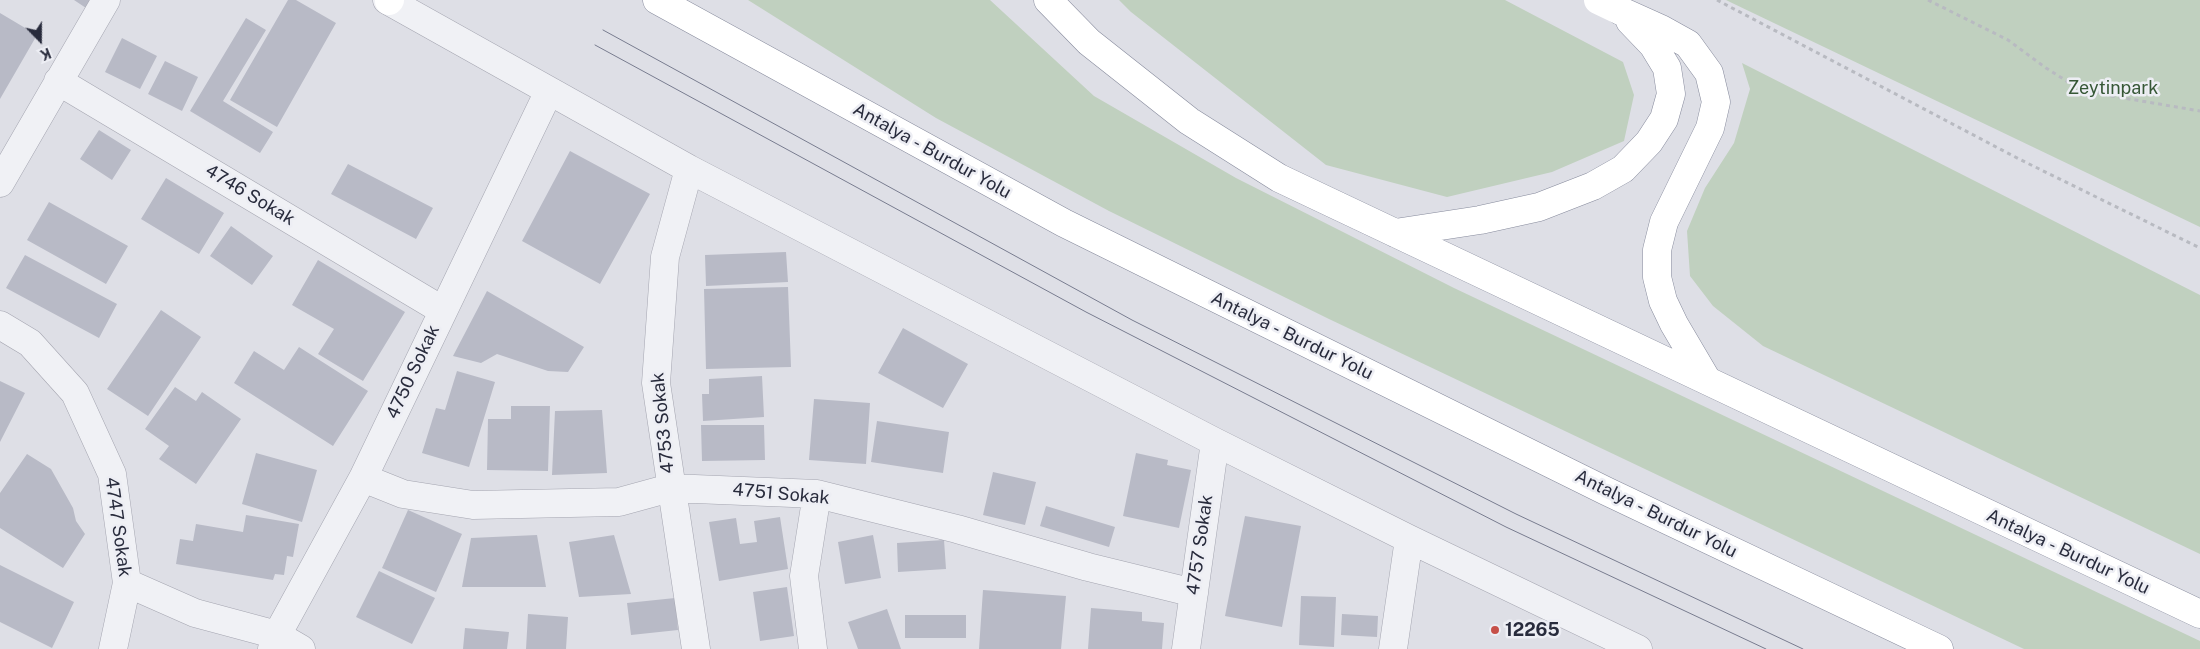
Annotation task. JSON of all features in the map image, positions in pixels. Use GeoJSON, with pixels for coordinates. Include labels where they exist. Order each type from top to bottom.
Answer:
{"type":"FeatureCollection","features":[{"type":"Feature","properties":{"kind":"highway","name":"Antalya - Burdur Yolu"},"geometry":{"type":"LineString","coordinates":[[657,0],[1064,223],[1597,487],[1940,649]]}},
{"type":"Feature","properties":{"kind":"highway","name":"Antalya - Burdur Yolu"},"geometry":{"type":"LineString","coordinates":[[1048,0],[1089,42],[1190,121],[1280,178],[2200,614]]}},
{"type":"Feature","properties":{"kind":"highway"},"geometry":{"type":"LineString","coordinates":[[1395,233],[1480,220],[1539,207],[1593,186],[1623,168],[1650,142],[1664,119],[1671,94],[1667,68],[1653,45],[1610,6]]}},
{"type":"Feature","properties":{"kind":"highway"},"geometry":{"type":"LineString","coordinates":[[1610,6],[1661,29],[1688,44],[1709,73],[1716,102],[1710,128],[1664,222],[1657,250],[1657,277],[1663,301],[1674,324],[1707,380]]}},
{"type":"Feature","properties":{"kind":"street"},"geometry":{"type":"LineString","coordinates":[[0,183],[106,0]]}},
{"type":"Feature","properties":{"kind":"street"},"geometry":{"type":"LineString","coordinates":[[389,0],[689,169],[1215,442],[1409,539],[1638,649]]}},
{"type":"Feature","properties":{"kind":"street","name":"4746 Sokak"},"geometry":{"type":"LineString","coordinates":[[58,81],[442,310]]}},
{"type":"Feature","properties":{"kind":"street","name":"4750 Sokak"},"geometry":{"type":"LineString","coordinates":[[274,642],[363,478],[442,310],[549,91]]}},
{"type":"Feature","properties":{"kind":"street","name":"4753 Sokak"},"geometry":{"type":"LineString","coordinates":[[689,169],[665,257],[656,383],[670,488],[696,649]]}},
{"type":"Feature","properties":{"kind":"street","name":"4747 Sokak"},"geometry":{"type":"LineString","coordinates":[[0,325],[30,343],[75,393],[112,474],[127,583],[113,649]]}},
{"type":"Feature","properties":{"kind":"street","name":"4757 Sokak"},"geometry":{"type":"LineString","coordinates":[[1186,649],[1215,442]]}},
{"type":"Feature","properties":{"kind":"street","name":"4751 Sokak"},"geometry":{"type":"LineString","coordinates":[[363,478],[403,494],[473,505],[619,502],[670,488],[817,494],[957,529],[1088,568],[1194,593]]}},
{"type":"Feature","properties":{"kind":"street"},"geometry":{"type":"LineString","coordinates":[[813,649],[804,576],[817,494]]}},
{"type":"Feature","properties":{"kind":"street"},"geometry":{"type":"LineString","coordinates":[[1393,649],[1409,539]]}},
{"type":"Feature","properties":{"kind":"street"},"geometry":{"type":"LineString","coordinates":[[127,583],[195,613],[274,642],[301,649]]}},
{"type":"Feature","properties":{"kind":"path"},"geometry":{"type":"LineString","coordinates":[[1717,0],[2019,159],[2200,248]]}},
{"type":"Feature","properties":{"kind":"path"},"geometry":{"type":"LineString","coordinates":[[1928,0],[2008,40],[2076,88],[2200,111]]}},
{"type":"Feature","properties":{"kind":"green space"},"geometry":{"type":"Polygon","coordinates":[[[748,0],[990,0],[1094,96],[1236,178],[1454,288],[2200,641],[2200,649],[2024,649],[1329,319],[1109,211],[936,118],[748,0]]]}},
{"type":"Feature","properties":{"kind":"green space"},"geometry":{"type":"Polygon","coordinates":[[[1119,0],[1505,0],[1623,62],[1634,95],[1624,141],[1552,172],[1447,197],[1326,165],[1131,12],[1119,0]]]}},
{"type":"Feature","properties":{"kind":"green space","name":"Zeytinpark"},"geometry":{"type":"Polygon","coordinates":[[[1726,0],[2200,0],[2200,227],[1730,2],[1726,0]]]}},
{"type":"Feature","properties":{"kind":"green space"},"geometry":{"type":"Polygon","coordinates":[[[1742,63],[2200,295],[2200,554],[1763,346],[1713,306],[1690,276],[1687,231],[1705,188],[1734,143],[1750,89],[1742,63]]]}},
{"type":"Feature","properties":{"kind":"building"},"geometry":{"type":"Polygon","coordinates":[[[74,0],[92,0],[86,8],[74,0]]]}},
{"type":"Feature","properties":{"kind":"building"},"geometry":{"type":"Polygon","coordinates":[[[288,0],[296,0],[336,23],[277,127],[230,100],[288,0]]]}},
{"type":"Feature","properties":{"kind":"building"},"geometry":{"type":"Polygon","coordinates":[[[0,13],[37,35],[0,99],[0,13]]]}},
{"type":"Feature","properties":{"kind":"building"},"geometry":{"type":"Polygon","coordinates":[[[246,18],[266,30],[223,101],[273,132],[260,153],[190,111],[246,18]]]}},
{"type":"Feature","properties":{"kind":"building"},"geometry":{"type":"Polygon","coordinates":[[[122,38],[157,56],[140,89],[105,72],[122,38]]]}},
{"type":"Feature","properties":{"kind":"building"},"geometry":{"type":"Polygon","coordinates":[[[165,61],[198,77],[182,111],[148,94],[165,61]]]}},
{"type":"Feature","properties":{"kind":"building"},"geometry":{"type":"Polygon","coordinates":[[[99,130],[131,150],[112,180],[80,159],[99,130]]]}},
{"type":"Feature","properties":{"kind":"building"},"geometry":{"type":"Polygon","coordinates":[[[570,151],[650,194],[600,284],[522,241],[570,151]]]}},
{"type":"Feature","properties":{"kind":"building"},"geometry":{"type":"Polygon","coordinates":[[[348,164],[433,208],[416,239],[331,194],[348,164]]]}},
{"type":"Feature","properties":{"kind":"building"},"geometry":{"type":"Polygon","coordinates":[[[166,178],[224,213],[199,254],[141,219],[166,178]]]}},
{"type":"Feature","properties":{"kind":"building"},"geometry":{"type":"Polygon","coordinates":[[[49,202],[128,246],[106,284],[27,240],[49,202]]]}},
{"type":"Feature","properties":{"kind":"building"},"geometry":{"type":"Polygon","coordinates":[[[231,226],[273,256],[252,285],[210,256],[231,226]]]}},
{"type":"Feature","properties":{"kind":"building"},"geometry":{"type":"Polygon","coordinates":[[[786,252],[788,282],[706,286],[705,255],[786,252]]]}},
{"type":"Feature","properties":{"kind":"building"},"geometry":{"type":"Polygon","coordinates":[[[25,255],[117,304],[99,338],[6,288],[25,255]]]}},
{"type":"Feature","properties":{"kind":"building"},"geometry":{"type":"Polygon","coordinates":[[[318,260],[405,312],[363,381],[318,354],[334,329],[292,305],[318,260]]]}},
{"type":"Feature","properties":{"kind":"building"},"geometry":{"type":"Polygon","coordinates":[[[788,287],[791,367],[706,369],[704,289],[788,287]]]}},
{"type":"Feature","properties":{"kind":"building"},"geometry":{"type":"Polygon","coordinates":[[[487,291],[584,347],[568,372],[548,371],[497,354],[481,363],[453,356],[487,291]]]}},
{"type":"Feature","properties":{"kind":"building"},"geometry":{"type":"Polygon","coordinates":[[[161,310],[201,337],[148,416],[107,389],[161,310]]]}},
{"type":"Feature","properties":{"kind":"building"},"geometry":{"type":"Polygon","coordinates":[[[903,328],[968,364],[943,408],[878,373],[903,328]]]}},
{"type":"Feature","properties":{"kind":"building"},"geometry":{"type":"Polygon","coordinates":[[[299,347],[368,391],[333,446],[234,383],[254,351],[284,370],[299,347]]]}},
{"type":"Feature","properties":{"kind":"building"},"geometry":{"type":"Polygon","coordinates":[[[457,371],[495,382],[469,467],[422,453],[436,408],[445,410],[457,371]]]}},
{"type":"Feature","properties":{"kind":"building"},"geometry":{"type":"Polygon","coordinates":[[[762,376],[764,417],[703,421],[702,394],[709,394],[709,379],[762,376]]]}},
{"type":"Feature","properties":{"kind":"building"},"geometry":{"type":"Polygon","coordinates":[[[0,381],[25,393],[0,442],[0,381]]]}},
{"type":"Feature","properties":{"kind":"building"},"geometry":{"type":"Polygon","coordinates":[[[175,387],[196,401],[202,392],[241,419],[196,484],[159,459],[169,446],[145,429],[175,387]]]}},
{"type":"Feature","properties":{"kind":"building"},"geometry":{"type":"Polygon","coordinates":[[[814,399],[870,403],[866,464],[809,460],[814,399]]]}},
{"type":"Feature","properties":{"kind":"building"},"geometry":{"type":"Polygon","coordinates":[[[511,406],[550,406],[548,471],[487,470],[488,419],[511,419],[511,406]]]}},
{"type":"Feature","properties":{"kind":"building"},"geometry":{"type":"Polygon","coordinates":[[[602,410],[607,473],[552,475],[555,411],[602,410]]]}},
{"type":"Feature","properties":{"kind":"building"},"geometry":{"type":"Polygon","coordinates":[[[877,421],[949,432],[943,473],[871,462],[877,421]]]}},
{"type":"Feature","properties":{"kind":"building"},"geometry":{"type":"Polygon","coordinates":[[[701,425],[764,425],[765,460],[702,461],[701,425]]]}},
{"type":"Feature","properties":{"kind":"building"},"geometry":{"type":"Polygon","coordinates":[[[256,453],[317,470],[302,522],[242,504],[256,453]]]}},
{"type":"Feature","properties":{"kind":"building"},"geometry":{"type":"Polygon","coordinates":[[[1136,453],[1168,460],[1167,465],[1191,470],[1179,528],[1123,516],[1136,453]]]}},
{"type":"Feature","properties":{"kind":"building"},"geometry":{"type":"Polygon","coordinates":[[[27,454],[51,469],[73,508],[76,521],[85,534],[63,568],[0,528],[0,493],[27,454]]]}},
{"type":"Feature","properties":{"kind":"building"},"geometry":{"type":"Polygon","coordinates":[[[993,472],[1036,482],[1025,525],[983,515],[993,472]]]}},
{"type":"Feature","properties":{"kind":"building"},"geometry":{"type":"Polygon","coordinates":[[[1046,506],[1115,527],[1109,547],[1040,526],[1046,506]]]}},
{"type":"Feature","properties":{"kind":"building"},"geometry":{"type":"Polygon","coordinates":[[[408,510],[462,534],[436,592],[382,568],[408,510]]]}},
{"type":"Feature","properties":{"kind":"building"},"geometry":{"type":"Polygon","coordinates":[[[246,515],[299,524],[293,557],[287,556],[284,575],[275,574],[273,580],[176,564],[180,539],[193,541],[196,524],[243,532],[246,515]]]}},
{"type":"Feature","properties":{"kind":"building"},"geometry":{"type":"Polygon","coordinates":[[[1245,516],[1301,526],[1282,627],[1225,616],[1245,516]]]}},
{"type":"Feature","properties":{"kind":"building"},"geometry":{"type":"Polygon","coordinates":[[[780,517],[788,569],[719,581],[709,522],[736,518],[740,544],[757,542],[754,521],[780,517]]]}},
{"type":"Feature","properties":{"kind":"building"},"geometry":{"type":"Polygon","coordinates":[[[537,535],[546,587],[462,587],[471,538],[537,535]]]}},
{"type":"Feature","properties":{"kind":"building"},"geometry":{"type":"Polygon","coordinates":[[[614,535],[631,594],[579,597],[569,542],[614,535]]]}},
{"type":"Feature","properties":{"kind":"building"},"geometry":{"type":"Polygon","coordinates":[[[873,535],[881,578],[845,584],[838,542],[873,535]]]}},
{"type":"Feature","properties":{"kind":"building"},"geometry":{"type":"Polygon","coordinates":[[[944,540],[946,569],[898,572],[897,543],[944,540]]]}},
{"type":"Feature","properties":{"kind":"building"},"geometry":{"type":"Polygon","coordinates":[[[0,565],[74,602],[52,648],[0,622],[0,565]]]}},
{"type":"Feature","properties":{"kind":"building"},"geometry":{"type":"Polygon","coordinates":[[[379,571],[435,598],[412,644],[356,617],[379,571]]]}},
{"type":"Feature","properties":{"kind":"building"},"geometry":{"type":"Polygon","coordinates":[[[787,587],[794,636],[760,641],[753,592],[787,587]]]}},
{"type":"Feature","properties":{"kind":"building"},"geometry":{"type":"Polygon","coordinates":[[[983,590],[1066,596],[1061,649],[979,649],[983,590]]]}},
{"type":"Feature","properties":{"kind":"building"},"geometry":{"type":"Polygon","coordinates":[[[1301,596],[1336,597],[1334,647],[1299,645],[1301,596]]]}},
{"type":"Feature","properties":{"kind":"building"},"geometry":{"type":"Polygon","coordinates":[[[675,598],[678,630],[631,635],[627,603],[675,598]]]}},
{"type":"Feature","properties":{"kind":"building"},"geometry":{"type":"Polygon","coordinates":[[[1091,608],[1142,612],[1142,621],[1164,623],[1162,649],[1088,649],[1091,608]]]}},
{"type":"Feature","properties":{"kind":"building"},"geometry":{"type":"Polygon","coordinates":[[[887,609],[901,649],[858,649],[848,622],[887,609]]]}},
{"type":"Feature","properties":{"kind":"building"},"geometry":{"type":"Polygon","coordinates":[[[528,614],[568,617],[566,649],[526,649],[528,614]]]}},
{"type":"Feature","properties":{"kind":"building"},"geometry":{"type":"Polygon","coordinates":[[[1342,614],[1378,616],[1377,637],[1341,635],[1342,614]]]}},
{"type":"Feature","properties":{"kind":"building"},"geometry":{"type":"Polygon","coordinates":[[[905,615],[966,615],[966,638],[905,638],[905,615]]]}},
{"type":"Feature","properties":{"kind":"building"},"geometry":{"type":"Polygon","coordinates":[[[465,628],[509,632],[507,649],[463,649],[465,628]]]}},
{"type":"Feature","properties":{"kind":"tram line"},"geometry":{"type":"LineString","coordinates":[[603,30],[1132,320],[1516,514],[1803,649]]}},
{"type":"Feature","properties":{"kind":"tram line"},"geometry":{"type":"LineString","coordinates":[[595,45],[1086,312],[1506,527],[1766,649]]}},
{"type":"Feature","properties":{"kind":"place","name":"12265"},"geometry":{"type":"Point","coordinates":[1495,630]}}]}
